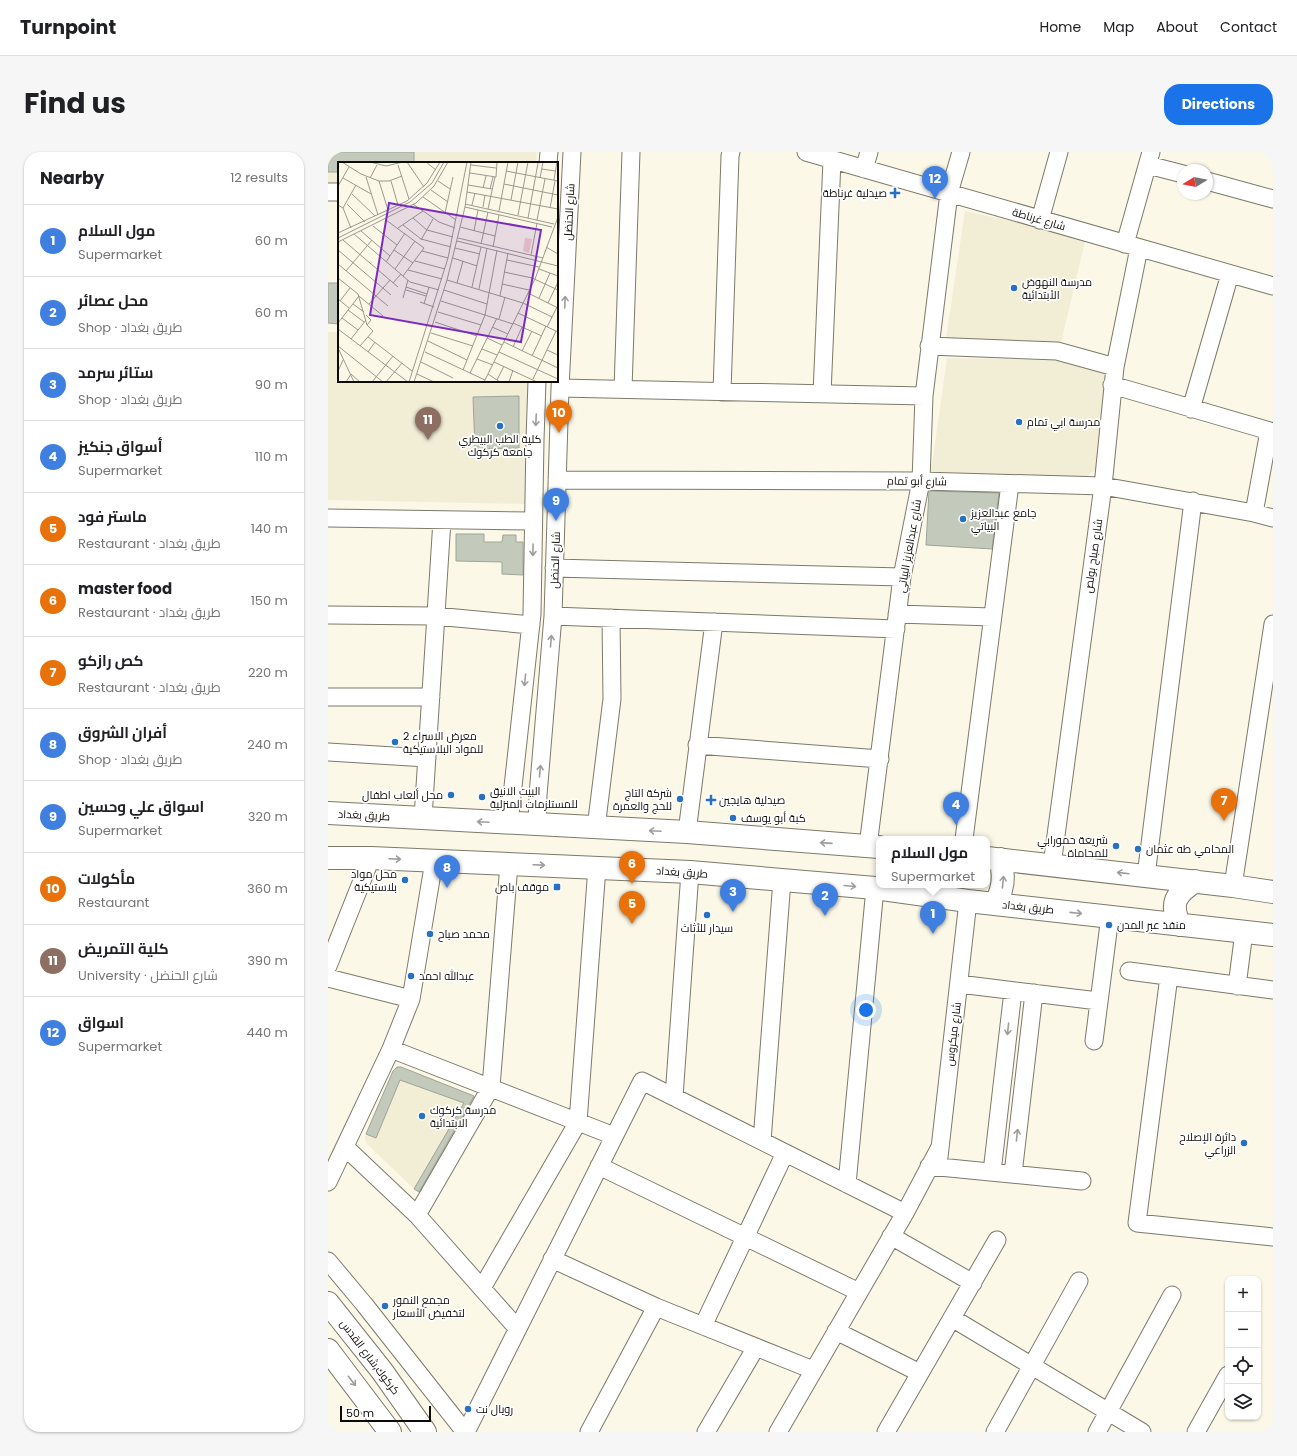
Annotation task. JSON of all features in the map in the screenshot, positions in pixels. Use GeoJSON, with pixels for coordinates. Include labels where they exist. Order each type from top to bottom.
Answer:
{"type":"FeatureCollection","features":[{"type":"Feature","properties":{"kind":"main road","name":"طريق بغداد"},"geometry":{"type":"LineString","coordinates":[[328,813],[687,832],[874,846]]}},
{"type":"Feature","properties":{"kind":"main road","name":"طريق بغداد"},"geometry":{"type":"LineString","coordinates":[[328,858],[371,858],[690,872],[875,888],[968,901],[1273,935]]}},
{"type":"Feature","properties":{"kind":"main road"},"geometry":{"type":"LineString","coordinates":[[994,858],[1273,892]]}},
{"type":"Feature","properties":{"kind":"main road"},"geometry":{"type":"LineString","coordinates":[[994,858],[1004,877],[1000,896],[995,904]]}},
{"type":"Feature","properties":{"kind":"main road"},"geometry":{"type":"LineString","coordinates":[[1180,925],[1175,914],[1177,896],[1184,889],[1195,882]]}},
{"type":"Feature","properties":{"kind":"main road","name":"كركوك,شارع القدس"},"geometry":{"type":"LineString","coordinates":[[328,1303],[382,1371],[425,1432]]}},
{"type":"Feature","properties":{"kind":"main road"},"geometry":{"type":"LineString","coordinates":[[329,1353],[390,1432]]}},
{"type":"Feature","properties":{"kind":"street"},"geometry":{"type":"LineString","coordinates":[[548,162],[549,152]]}},
{"type":"Feature","properties":{"kind":"street","name":"شارع الحنضل"},"geometry":{"type":"LineString","coordinates":[[537,824],[538,795],[553,616],[560,388],[572,152]]}},
{"type":"Feature","properties":{"kind":"street"},"geometry":{"type":"LineString","coordinates":[[623,389],[631,152]]}},
{"type":"Feature","properties":{"kind":"street"},"geometry":{"type":"LineString","coordinates":[[722,392],[731,152]]}},
{"type":"Feature","properties":{"kind":"street","name":"شارع غرناطة"},"geometry":{"type":"LineString","coordinates":[[806,152],[1273,286]]}},
{"type":"Feature","properties":{"kind":"street"},"geometry":{"type":"LineString","coordinates":[[864,169],[869,152]]}},
{"type":"Feature","properties":{"kind":"street","name":"شارع عبدالعزيز البياتي"},"geometry":{"type":"LineString","coordinates":[[874,846],[880,759],[896,622],[902,576],[921,481],[924,396],[929,346],[949,193],[961,152]]}},
{"type":"Feature","properties":{"kind":"street"},"geometry":{"type":"LineString","coordinates":[[1040,220],[1059,152]]}},
{"type":"Feature","properties":{"kind":"street"},"geometry":{"type":"LineString","coordinates":[[1149,158],[1177,171]]}},
{"type":"Feature","properties":{"kind":"street","name":"شارع صباح بولص"},"geometry":{"type":"LineString","coordinates":[[1052,865],[1103,486],[1112,385],[1132,246],[1149,158]]}},
{"type":"Feature","properties":{"kind":"street"},"geometry":{"type":"LineString","coordinates":[[822,394],[832,160]]}},
{"type":"Feature","properties":{"kind":"street"},"geometry":{"type":"LineString","coordinates":[[1213,183],[1273,199]]}},
{"type":"Feature","properties":{"kind":"street"},"geometry":{"type":"LineString","coordinates":[[1191,409],[1230,274]]}},
{"type":"Feature","properties":{"kind":"street"},"geometry":{"type":"LineString","coordinates":[[929,346],[1057,350],[1115,367]]}},
{"type":"Feature","properties":{"kind":"street","name":"شارع الحنضل"},"geometry":{"type":"LineString","coordinates":[[509,823],[530,625],[538,382]]}},
{"type":"Feature","properties":{"kind":"street"},"geometry":{"type":"LineString","coordinates":[[1112,385],[1271,431],[1254,513]]}},
{"type":"Feature","properties":{"kind":"street"},"geometry":{"type":"LineString","coordinates":[[560,388],[924,396]]}},
{"type":"Feature","properties":{"kind":"street"},"geometry":{"type":"LineString","coordinates":[[535,440],[559,442]]}},
{"type":"Feature","properties":{"kind":"street","name":"شارع أبو تمام"},"geometry":{"type":"LineString","coordinates":[[557,480],[921,481],[1103,486],[1254,513],[1273,518]]}},
{"type":"Feature","properties":{"kind":"street"},"geometry":{"type":"LineString","coordinates":[[964,836],[1010,484]]}},
{"type":"Feature","properties":{"kind":"street"},"geometry":{"type":"LineString","coordinates":[[1146,876],[1193,502]]}},
{"type":"Feature","properties":{"kind":"street"},"geometry":{"type":"LineString","coordinates":[[328,518],[533,521]]}},
{"type":"Feature","properties":{"kind":"street"},"geometry":{"type":"LineString","coordinates":[[423,818],[442,520]]}},
{"type":"Feature","properties":{"kind":"street"},"geometry":{"type":"LineString","coordinates":[[554,568],[902,576]]}},
{"type":"Feature","properties":{"kind":"street"},"geometry":{"type":"LineString","coordinates":[[328,615],[435,616],[530,625]]}},
{"type":"Feature","properties":{"kind":"street"},"geometry":{"type":"LineString","coordinates":[[553,616],[714,622],[896,622],[992,617]]}},
{"type":"Feature","properties":{"kind":"street"},"geometry":{"type":"LineString","coordinates":[[596,828],[612,699],[611,618]]}},
{"type":"Feature","properties":{"kind":"street"},"geometry":{"type":"LineString","coordinates":[[687,832],[714,622]]}},
{"type":"Feature","properties":{"kind":"street"},"geometry":{"type":"LineString","coordinates":[[1233,886],[1273,624]]}},
{"type":"Feature","properties":{"kind":"street"},"geometry":{"type":"LineString","coordinates":[[328,698],[431,697]]}},
{"type":"Feature","properties":{"kind":"street"},"geometry":{"type":"LineString","coordinates":[[698,745],[880,759]]}},
{"type":"Feature","properties":{"kind":"street"},"geometry":{"type":"LineString","coordinates":[[328,752],[427,758]]}},
{"type":"Feature","properties":{"kind":"street"},"geometry":{"type":"LineString","coordinates":[[513,791],[520,802],[530,802],[538,795]]}},
{"type":"Feature","properties":{"kind":"street"},"geometry":{"type":"LineString","coordinates":[[371,858],[328,967],[412,999]]}},
{"type":"Feature","properties":{"kind":"street"},"geometry":{"type":"LineString","coordinates":[[328,1182],[391,1049],[412,999],[434,861]]}},
{"type":"Feature","properties":{"kind":"street"},"geometry":{"type":"LineString","coordinates":[[417,1215],[491,1088],[509,864]]}},
{"type":"Feature","properties":{"kind":"street"},"geometry":{"type":"LineString","coordinates":[[482,1288],[578,1122],[597,867]]}},
{"type":"Feature","properties":{"kind":"street"},"geometry":{"type":"LineString","coordinates":[[674,1097],[690,872]]}},
{"type":"Feature","properties":{"kind":"street"},"geometry":{"type":"LineString","coordinates":[[762,1141],[782,880]]}},
{"type":"Feature","properties":{"kind":"street"},"geometry":{"type":"LineString","coordinates":[[847,1184],[875,888]]}},
{"type":"Feature","properties":{"kind":"street","name":"شارع ميكروس"},"geometry":{"type":"LineString","coordinates":[[933,1167],[940,1147],[960,984],[968,901]]}},
{"type":"Feature","properties":{"kind":"street"},"geometry":{"type":"LineString","coordinates":[[1094,1040],[1110,916]]}},
{"type":"Feature","properties":{"kind":"street"},"geometry":{"type":"LineString","coordinates":[[1237,986],[1244,932]]}},
{"type":"Feature","properties":{"kind":"street"},"geometry":{"type":"LineString","coordinates":[[1129,971],[1273,990]]}},
{"type":"Feature","properties":{"kind":"street"},"geometry":{"type":"LineString","coordinates":[[1170,976],[1137,1223],[1273,1237]]}},
{"type":"Feature","properties":{"kind":"street"},"geometry":{"type":"LineString","coordinates":[[960,984],[1098,1001]]}},
{"type":"Feature","properties":{"kind":"street"},"geometry":{"type":"LineString","coordinates":[[992,1172],[1013,991]]}},
{"type":"Feature","properties":{"kind":"street"},"geometry":{"type":"LineString","coordinates":[[1013,1174],[1034,993]]}},
{"type":"Feature","properties":{"kind":"street"},"geometry":{"type":"LineString","coordinates":[[391,1049],[614,1136]]}},
{"type":"Feature","properties":{"kind":"street"},"geometry":{"type":"LineString","coordinates":[[328,1261],[466,1432],[642,1081],[905,1213]]}},
{"type":"Feature","properties":{"kind":"street"},"geometry":{"type":"LineString","coordinates":[[345,1147],[417,1215],[517,1328]]}},
{"type":"Feature","properties":{"kind":"street"},"geometry":{"type":"LineString","coordinates":[[703,1326],[785,1152]]}},
{"type":"Feature","properties":{"kind":"street"},"geometry":{"type":"LineString","coordinates":[[599,1166],[859,1292]]}},
{"type":"Feature","properties":{"kind":"street"},"geometry":{"type":"LineString","coordinates":[[778,1432],[891,1236],[933,1167],[1082,1181]]}},
{"type":"Feature","properties":{"kind":"street"},"geometry":{"type":"LineString","coordinates":[[891,1236],[973,1283]]}},
{"type":"Feature","properties":{"kind":"street"},"geometry":{"type":"LineString","coordinates":[[886,1432],[997,1240]]}},
{"type":"Feature","properties":{"kind":"street"},"geometry":{"type":"LineString","coordinates":[[552,1259],[656,1307],[814,1370]]}},
{"type":"Feature","properties":{"kind":"street"},"geometry":{"type":"LineString","coordinates":[[995,1432],[1033,1367],[1080,1281]]}},
{"type":"Feature","properties":{"kind":"street"},"geometry":{"type":"LineString","coordinates":[[1097,1432],[1172,1295]]}},
{"type":"Feature","properties":{"kind":"street"},"geometry":{"type":"LineString","coordinates":[[590,1432],[656,1307]]}},
{"type":"Feature","properties":{"kind":"street"},"geometry":{"type":"LineString","coordinates":[[952,1318],[1142,1432]]}},
{"type":"Feature","properties":{"kind":"street"},"geometry":{"type":"LineString","coordinates":[[836,1331],[920,1373]]}},
{"type":"Feature","properties":{"kind":"street"},"geometry":{"type":"LineString","coordinates":[[706,1432],[756,1347]]}},
{"type":"Feature","properties":{"kind":"street"},"geometry":{"type":"LineString","coordinates":[[1196,1432],[1225,1380]]}},
{"type":"Feature","properties":{"kind":"shaded area"},"geometry":{"type":"Polygon","coordinates":[[[328,152],[537,152],[536,162],[338,162],[338,184],[328,184],[328,152]]]}},
{"type":"Feature","properties":{"kind":"shaded area","name":"مدرسة النهوض الأبتدائية"},"geometry":{"type":"Polygon","coordinates":[[[965,211],[1086,237],[1061,343],[946,338],[965,211]]]}},
{"type":"Feature","properties":{"kind":"shaded area"},"geometry":{"type":"Polygon","coordinates":[[[328,332],[338,332],[338,382],[530,382],[527,504],[328,500],[328,332]]]}},
{"type":"Feature","properties":{"kind":"shaded area","name":"مدرسة ابي تمام"},"geometry":{"type":"Polygon","coordinates":[[[947,358],[1056,360],[1107,373],[1096,470],[1086,477],[931,472],[947,358]]]}},
{"type":"Feature","properties":{"kind":"shaded area","name":"مدرسة كركوك الابتدائية"},"geometry":{"type":"Polygon","coordinates":[[[397,1067],[401,1067],[480,1098],[424,1195],[414,1189],[367,1144],[365,1140],[365,1136],[393,1071],[397,1067]]]}},
{"type":"Feature","properties":{"kind":"building"},"geometry":{"type":"Polygon","coordinates":[[[328,152],[414,152],[414,162],[338,162],[338,172],[328,172],[328,152]]]}},
{"type":"Feature","properties":{"kind":"building"},"geometry":{"type":"Polygon","coordinates":[[[328,283],[338,283],[338,324],[328,323],[328,283]]]}},
{"type":"Feature","properties":{"kind":"building"},"geometry":{"type":"Polygon","coordinates":[[[519,396],[519,448],[475,449],[473,397],[519,396]]]}},
{"type":"Feature","properties":{"kind":"building","name":"جامع عبدالعزيز البياتي"},"geometry":{"type":"Polygon","coordinates":[[[929,491],[999,493],[992,549],[926,545],[929,491]]]}},
{"type":"Feature","properties":{"kind":"building"},"geometry":{"type":"Polygon","coordinates":[[[456,534],[484,534],[484,542],[502,542],[503,535],[516,535],[516,542],[523,542],[523,575],[502,574],[502,562],[456,561],[456,534]]]}},
{"type":"Feature","properties":{"kind":"building"},"geometry":{"type":"Polygon","coordinates":[[[397,1067],[401,1067],[474,1096],[419,1192],[414,1189],[464,1103],[400,1080],[376,1138],[366,1134],[393,1071],[397,1067]]]}},
{"type":"Feature","properties":{"kind":"place","name":"صيدلية غرناطة"},"geometry":{"type":"Point","coordinates":[895,193]}},
{"type":"Feature","properties":{"kind":"place","name":"اسواق"},"geometry":{"type":"Point","coordinates":[935,199]}},
{"type":"Feature","properties":{"kind":"place","name":"مدرسة النهوض الأبتدائية"},"geometry":{"type":"Point","coordinates":[1014,288]}},
{"type":"Feature","properties":{"kind":"place","name":"مدرسة ابي تمام"},"geometry":{"type":"Point","coordinates":[1019,422]}},
{"type":"Feature","properties":{"kind":"place","name":"كلية الطب البيطري جامعة كركوك"},"geometry":{"type":"Point","coordinates":[500,426]}},
{"type":"Feature","properties":{"kind":"place","name":"مأكولات"},"geometry":{"type":"Point","coordinates":[559,433]}},
{"type":"Feature","properties":{"kind":"place","name":"كلية التمريض"},"geometry":{"type":"Point","coordinates":[428,440]}},
{"type":"Feature","properties":{"kind":"place","name":"جامع عبدالعزيز البياتي"},"geometry":{"type":"Point","coordinates":[963,519]}},
{"type":"Feature","properties":{"kind":"place","name":"اسواق علي وحسين"},"geometry":{"type":"Point","coordinates":[556,521]}},
{"type":"Feature","properties":{"kind":"place","name":"معرض الاسراء 2 للمواد البلاستيكية"},"geometry":{"type":"Point","coordinates":[395,742]}},
{"type":"Feature","properties":{"kind":"place","name":"محل ألعاب اطفال"},"geometry":{"type":"Point","coordinates":[451,795]}},
{"type":"Feature","properties":{"kind":"place","name":"البيت الانيق للمستلزمات المنزلية"},"geometry":{"type":"Point","coordinates":[482,797]}},
{"type":"Feature","properties":{"kind":"place","name":"شركة التاج للحج والعمرة"},"geometry":{"type":"Point","coordinates":[680,799]}},
{"type":"Feature","properties":{"kind":"place","name":"صيدلية هايجين"},"geometry":{"type":"Point","coordinates":[711,800]}},
{"type":"Feature","properties":{"kind":"place","name":"كبة أبو يوسف"},"geometry":{"type":"Point","coordinates":[733,818]}},
{"type":"Feature","properties":{"kind":"place","name":"كص رازكو"},"geometry":{"type":"Point","coordinates":[1224,821]}},
{"type":"Feature","properties":{"kind":"place","name":"أسواق جنكيز"},"geometry":{"type":"Point","coordinates":[956,825]}},
{"type":"Feature","properties":{"kind":"place","name":"شريعة حمورابي للمحاماة"},"geometry":{"type":"Point","coordinates":[1116,846]}},
{"type":"Feature","properties":{"kind":"place","name":"المحامي طه عثمان"},"geometry":{"type":"Point","coordinates":[1138,849]}},
{"type":"Feature","properties":{"kind":"place","name":"محل مواد بلاستيكية"},"geometry":{"type":"Point","coordinates":[405,880]}},
{"type":"Feature","properties":{"kind":"place","name":"master food"},"geometry":{"type":"Point","coordinates":[632,884]}},
{"type":"Feature","properties":{"kind":"place","name":"موقف باص"},"geometry":{"type":"Point","coordinates":[557,887]}},
{"type":"Feature","properties":{"kind":"place","name":"أفران الشروق"},"geometry":{"type":"Point","coordinates":[447,888]}},
{"type":"Feature","properties":{"kind":"place","name":"ستائر سرمد"},"geometry":{"type":"Point","coordinates":[733,912]}},
{"type":"Feature","properties":{"kind":"place","name":"سيدار للأثاث"},"geometry":{"type":"Point","coordinates":[707,915]}},
{"type":"Feature","properties":{"kind":"place","name":"محل عصائر"},"geometry":{"type":"Point","coordinates":[825,916]}},
{"type":"Feature","properties":{"kind":"place","name":"ماستر فود"},"geometry":{"type":"Point","coordinates":[632,924]}},
{"type":"Feature","properties":{"kind":"place","name":"منفذ عبر المدن"},"geometry":{"type":"Point","coordinates":[1109,925]}},
{"type":"Feature","properties":{"kind":"place","name":"محمد صباح"},"geometry":{"type":"Point","coordinates":[430,934]}},
{"type":"Feature","properties":{"kind":"place","name":"مول السلام"},"geometry":{"type":"Point","coordinates":[933,934]}},
{"type":"Feature","properties":{"kind":"place","name":"عبدالله احمد"},"geometry":{"type":"Point","coordinates":[411,976]}},
{"type":"Feature","properties":{"kind":"place","name":"مدرسة كركوك الابتدائية"},"geometry":{"type":"Point","coordinates":[422,1116]}},
{"type":"Feature","properties":{"kind":"place","name":"دائرة الإصلاح الزراعي"},"geometry":{"type":"Point","coordinates":[1244,1143]}},
{"type":"Feature","properties":{"kind":"place","name":"مجمع النمور لتخفيض الأسعار"},"geometry":{"type":"Point","coordinates":[385,1306]}},
{"type":"Feature","properties":{"kind":"place","name":"رويال نت"},"geometry":{"type":"Point","coordinates":[468,1409]}}]}
